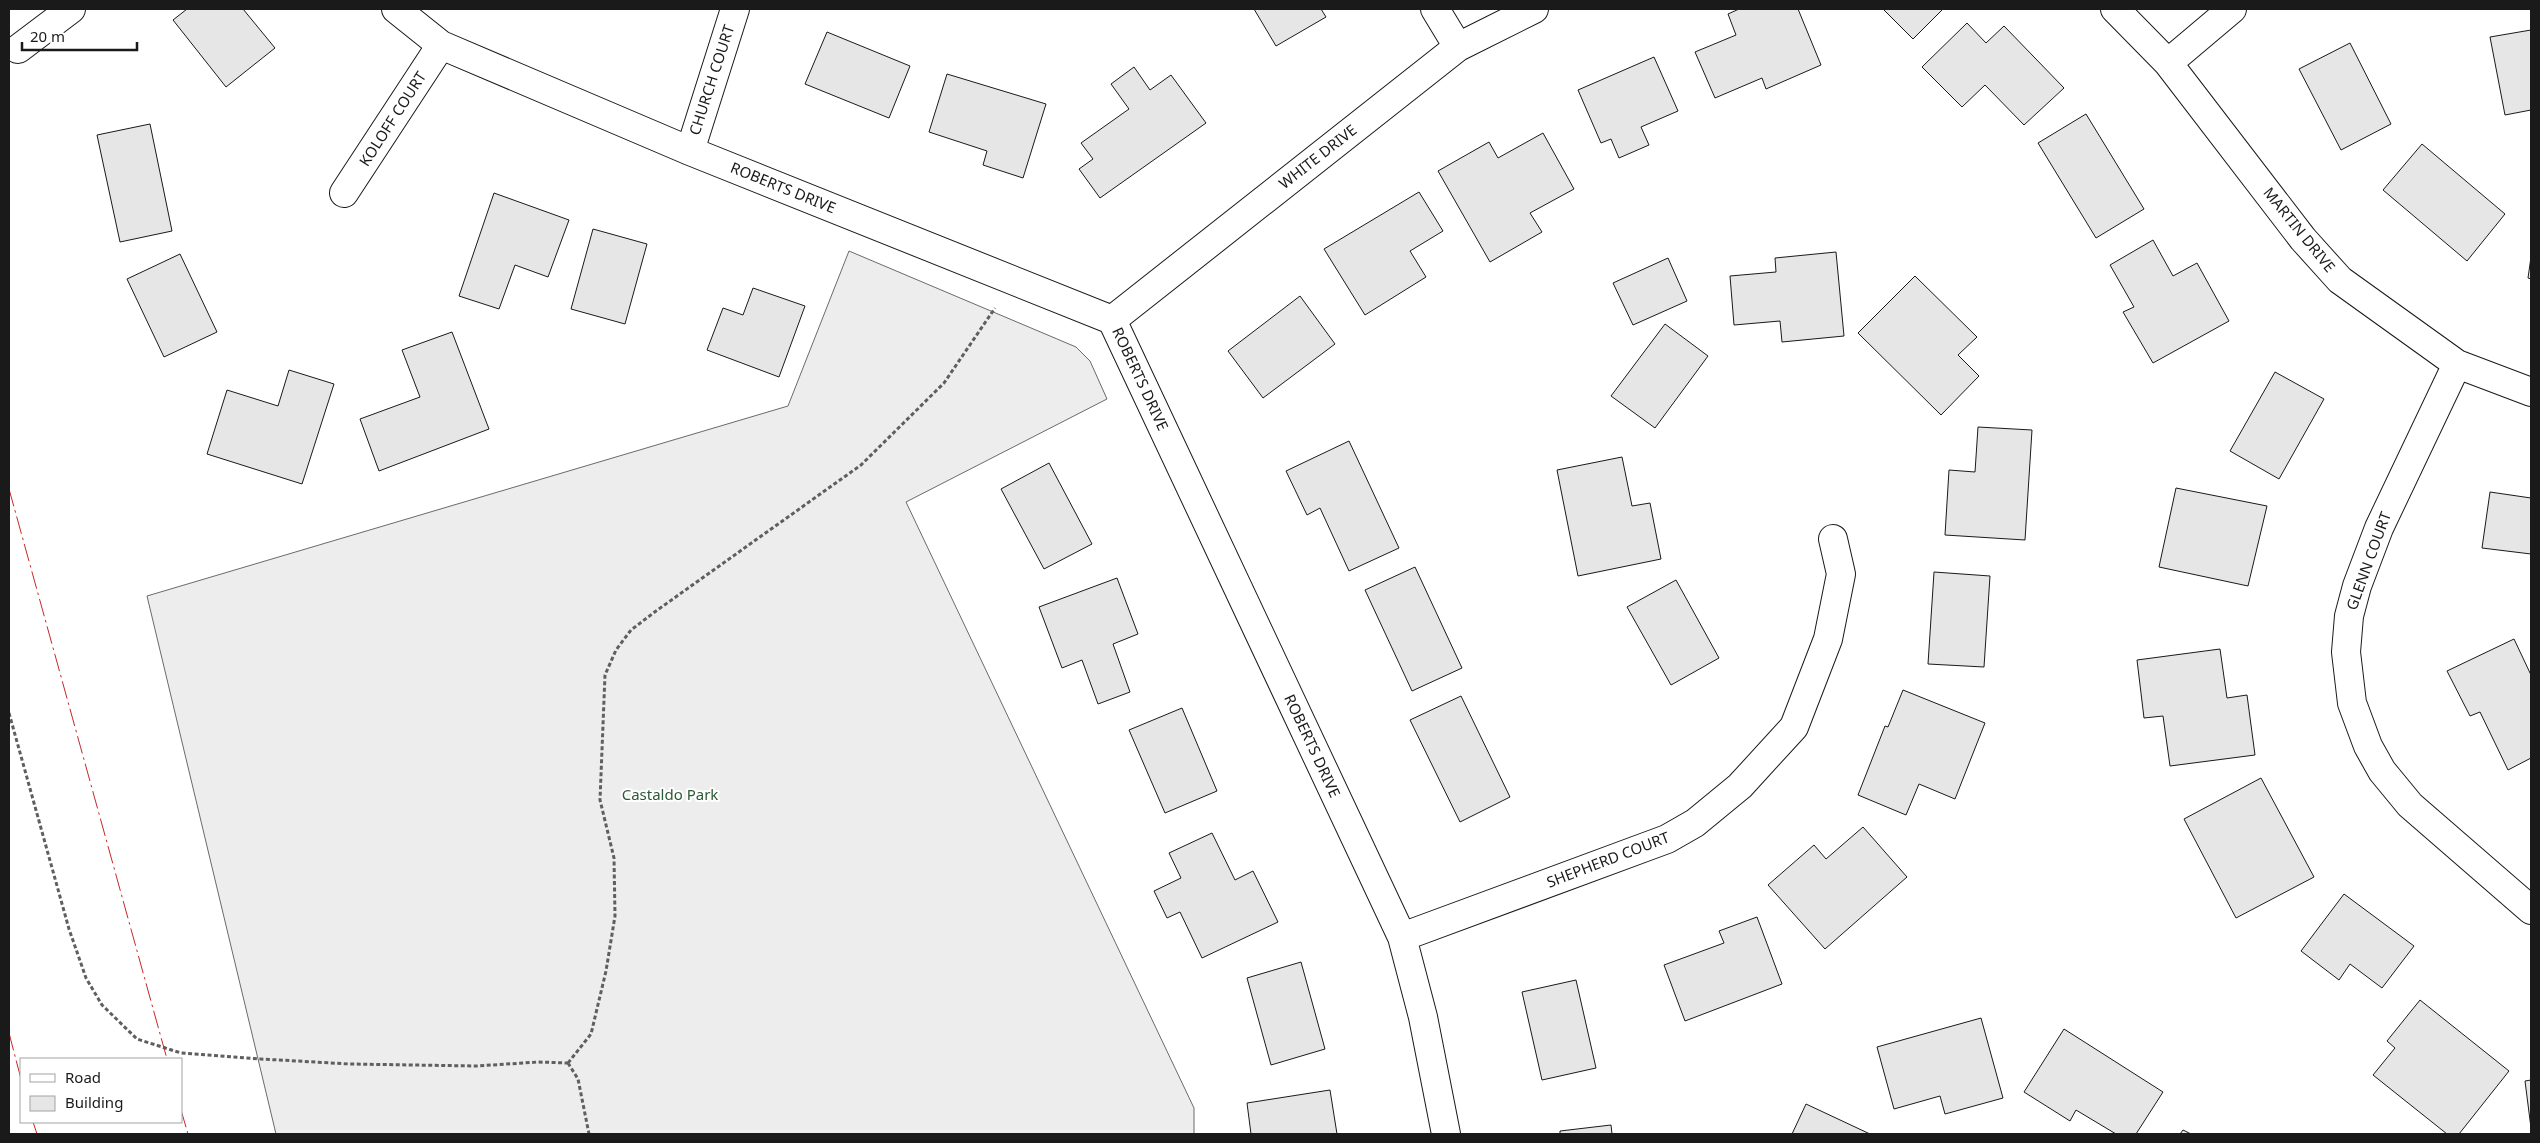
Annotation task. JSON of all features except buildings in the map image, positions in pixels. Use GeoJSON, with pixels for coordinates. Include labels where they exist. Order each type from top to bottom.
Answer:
{"type":"FeatureCollection","features":[{"type":"Feature","properties":{"kind":"street"},"geometry":{"type":"LineString","coordinates":[[18,50],[71,9]]}},
{"type":"Feature","properties":{"kind":"street","name":"ROBERTS DRIVE"},"geometry":{"type":"LineString","coordinates":[[396,9],[441,45],[690,151],[1112,320],[1402,937],[1423,1017],[1446,1134]]}},
{"type":"Feature","properties":{"kind":"street","name":"CHURCH COURT"},"geometry":{"type":"LineString","coordinates":[[690,151],[735,9]]}},
{"type":"Feature","properties":{"kind":"street"},"geometry":{"type":"LineString","coordinates":[[1435,9],[1458,47]]}},
{"type":"Feature","properties":{"kind":"street","name":"WHITE DRIVE"},"geometry":{"type":"LineString","coordinates":[[1112,320],[1458,47],[1534,9]]}},
{"type":"Feature","properties":{"kind":"street","name":"MARTIN DRIVE"},"geometry":{"type":"LineString","coordinates":[[2116,9],[2168,63],[2303,239],[2340,280],[2457,364],[2531,392]]}},
{"type":"Feature","properties":{"kind":"street"},"geometry":{"type":"LineString","coordinates":[[2168,63],[2232,9]]}},
{"type":"Feature","properties":{"kind":"street","name":"KOLOFF COURT"},"geometry":{"type":"LineString","coordinates":[[344,193],[441,45]]}},
{"type":"Feature","properties":{"kind":"street","name":"GLENN COURT"},"geometry":{"type":"LineString","coordinates":[[2457,364],[2379,528],[2357,586],[2349,616],[2346,652],[2352,704],[2368,746],[2382,771],[2410,805],[2531,910]]}},
{"type":"Feature","properties":{"kind":"street","name":"SHEPHERD COURT"},"geometry":{"type":"LineString","coordinates":[[1402,937],[1639,851],[1667,839],[1695,823],[1740,786],[1794,726],[1828,639],[1841,574],[1833,539]]}},
{"type":"Feature","properties":{"kind":"path"},"geometry":{"type":"LineString","coordinates":[[568,1063],[591,1034],[606,971],[615,916],[614,858],[600,800],[605,675],[616,650],[631,630],[656,611],[861,465],[944,383],[993,313],[1010,279]]}},
{"type":"Feature","properties":{"kind":"path"},"geometry":{"type":"LineString","coordinates":[[9,713],[69,929],[86,978],[102,1005],[137,1039],[181,1053],[350,1064],[467,1066],[538,1062],[568,1063]]}},
{"type":"Feature","properties":{"kind":"path"},"geometry":{"type":"LineString","coordinates":[[568,1063],[578,1079],[589,1134]]}},
{"type":"Feature","properties":{"kind":"shaded area","name":"Castaldo Park"},"geometry":{"type":"Polygon","coordinates":[[[849,251],[1076,347],[1090,361],[1107,399],[906,502],[1194,1108],[1194,1134],[276,1134],[147,596],[788,406],[849,251]]]}},
{"type":"Feature","properties":{"kind":"power"},"geometry":{"type":"LineString","coordinates":[[9,489],[167,1058]]}},
{"type":"Feature","properties":{"kind":"power"},"geometry":{"type":"LineString","coordinates":[[9,1033],[20,1075]]}},
{"type":"Feature","properties":{"kind":"power"},"geometry":{"type":"LineString","coordinates":[[182,1113],[188,1134]]}},
{"type":"Feature","properties":{"kind":"power"},"geometry":{"type":"LineString","coordinates":[[33,1123],[37,1134]]}}]}
